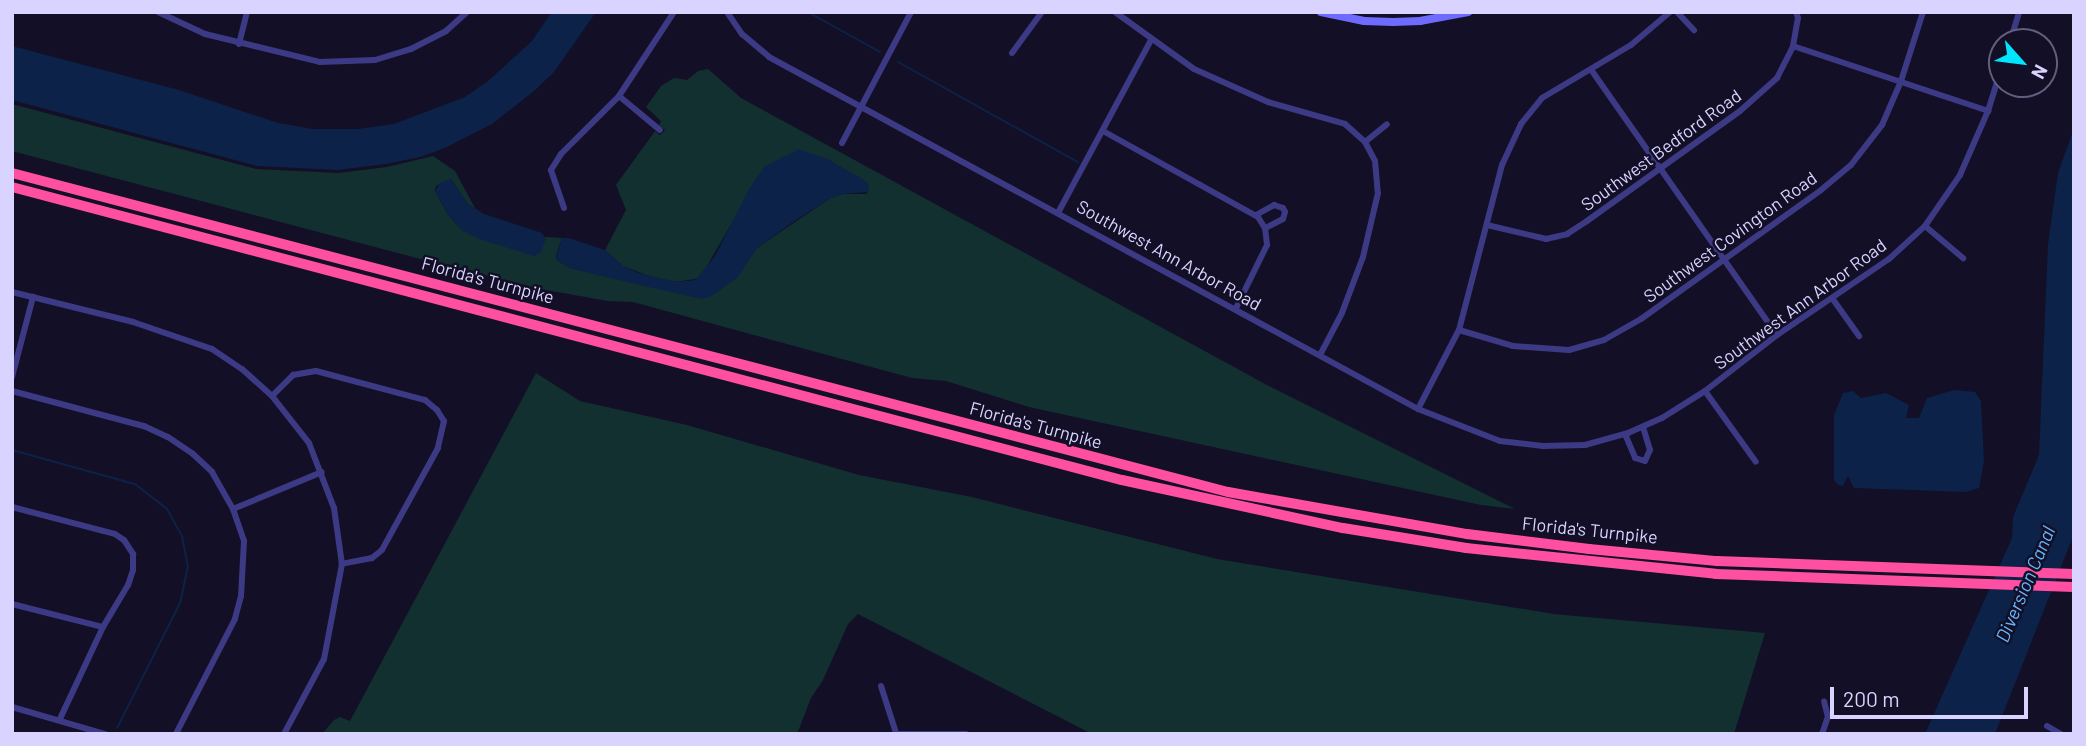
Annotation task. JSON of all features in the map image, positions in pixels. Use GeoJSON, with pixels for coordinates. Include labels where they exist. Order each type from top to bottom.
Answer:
{"type":"FeatureCollection","features":[{"type":"Feature","properties":{"kind":"highway","name":"Florida's Turnpike"},"geometry":{"type":"LineString","coordinates":[[12,173],[1228,492],[1454,532],[1589,549],[1717,561],[2074,574]]}},
{"type":"Feature","properties":{"kind":"highway","name":"Florida's Turnpike"},"geometry":{"type":"LineString","coordinates":[[12,187],[1226,505],[1466,548],[1591,562],[1716,574],[2072,587]]}},
{"type":"Feature","properties":{"kind":"street"},"geometry":{"type":"LineString","coordinates":[[158,12],[205,34],[320,62],[375,60],[411,49],[446,31],[467,12]]}},
{"type":"Feature","properties":{"kind":"street"},"geometry":{"type":"LineString","coordinates":[[239,44],[247,12]]}},
{"type":"Feature","properties":{"kind":"street"},"geometry":{"type":"LineString","coordinates":[[564,208],[551,170],[561,154],[619,96],[674,12]]}},
{"type":"Feature","properties":{"kind":"street","name":"Southwest Ann Arbor Road"},"geometry":{"type":"LineString","coordinates":[[727,12],[758,49],[1419,409],[1500,441],[1532,445],[1585,445],[1643,427],[1704,391],[1777,335],[1889,260],[1925,226],[1960,175],[1992,98]]}},
{"type":"Feature","properties":{"kind":"street"},"geometry":{"type":"LineString","coordinates":[[842,143],[911,12]]}},
{"type":"Feature","properties":{"kind":"street"},"geometry":{"type":"LineString","coordinates":[[1012,53],[1042,12]]}},
{"type":"Feature","properties":{"kind":"street"},"geometry":{"type":"LineString","coordinates":[[1115,12],[1151,40],[1223,84],[1268,102],[1345,124],[1365,142],[1376,161],[1378,193],[1359,268],[1342,313],[1320,355]]}},
{"type":"Feature","properties":{"kind":"street"},"geometry":{"type":"LineString","coordinates":[[1321,12],[1364,21],[1393,22],[1420,21],[1468,12]]}},
{"type":"Feature","properties":{"kind":"street"},"geometry":{"type":"LineString","coordinates":[[1419,409],[1459,330],[1502,165],[1521,124],[1542,98],[1592,71],[1670,12]]}},
{"type":"Feature","properties":{"kind":"street"},"geometry":{"type":"LineString","coordinates":[[1677,12],[1694,30]]}},
{"type":"Feature","properties":{"kind":"street","name":"Southwest Bedford Road"},"geometry":{"type":"LineString","coordinates":[[1487,225],[1546,239],[1567,234],[1765,90],[1777,78],[1793,46],[1798,18],[1796,12]]}},
{"type":"Feature","properties":{"kind":"street","name":"Southwest Covington Road"},"geometry":{"type":"LineString","coordinates":[[1459,330],[1513,346],[1569,350],[1604,340],[1641,319],[1821,190],[1851,165],[1882,125],[1901,81],[1923,12]]}},
{"type":"Feature","properties":{"kind":"street"},"geometry":{"type":"LineString","coordinates":[[1059,211],[1151,40]]}},
{"type":"Feature","properties":{"kind":"street"},"geometry":{"type":"LineString","coordinates":[[1793,46],[1988,111]]}},
{"type":"Feature","properties":{"kind":"street"},"geometry":{"type":"LineString","coordinates":[[1592,71],[1777,335]]}},
{"type":"Feature","properties":{"kind":"street"},"geometry":{"type":"LineString","coordinates":[[619,96],[660,130]]}},
{"type":"Feature","properties":{"kind":"street"},"geometry":{"type":"LineString","coordinates":[[1365,142],[1387,124]]}},
{"type":"Feature","properties":{"kind":"street"},"geometry":{"type":"LineString","coordinates":[[1103,131],[1256,215],[1265,229],[1267,245],[1263,258],[1236,308]]}},
{"type":"Feature","properties":{"kind":"street"},"geometry":{"type":"LineString","coordinates":[[1256,215],[1274,205],[1283,208],[1283,219],[1265,229]]}},
{"type":"Feature","properties":{"kind":"street"},"geometry":{"type":"LineString","coordinates":[[1925,226],[1964,258]]}},
{"type":"Feature","properties":{"kind":"street"},"geometry":{"type":"LineString","coordinates":[[12,292],[133,322],[197,343],[224,356],[272,396],[309,443],[334,508],[342,564],[324,659],[284,734]]}},
{"type":"Feature","properties":{"kind":"street"},"geometry":{"type":"LineString","coordinates":[[12,377],[33,297]]}},
{"type":"Feature","properties":{"kind":"street"},"geometry":{"type":"LineString","coordinates":[[1832,298],[1859,336]]}},
{"type":"Feature","properties":{"kind":"street"},"geometry":{"type":"LineString","coordinates":[[272,396],[293,375],[316,371],[425,400],[441,415],[444,430],[438,448],[382,550],[372,558],[342,564]]}},
{"type":"Feature","properties":{"kind":"street"},"geometry":{"type":"LineString","coordinates":[[12,391],[144,426],[168,437],[193,454],[212,472],[233,509],[244,541],[242,596],[235,619],[176,734]]}},
{"type":"Feature","properties":{"kind":"street"},"geometry":{"type":"LineString","coordinates":[[1704,391],[1756,462]]}},
{"type":"Feature","properties":{"kind":"street"},"geometry":{"type":"LineString","coordinates":[[1625,434],[1635,458],[1645,461],[1650,450],[1643,427]]}},
{"type":"Feature","properties":{"kind":"street"},"geometry":{"type":"LineString","coordinates":[[233,509],[322,472]]}},
{"type":"Feature","properties":{"kind":"street"},"geometry":{"type":"LineString","coordinates":[[12,507],[93,526],[124,540],[132,554],[133,570],[128,585],[103,627],[60,719]]}},
{"type":"Feature","properties":{"kind":"street"},"geometry":{"type":"LineString","coordinates":[[12,604],[103,627]]}},
{"type":"Feature","properties":{"kind":"street"},"geometry":{"type":"LineString","coordinates":[[881,685],[895,733],[966,734]]}},
{"type":"Feature","properties":{"kind":"street"},"geometry":{"type":"LineString","coordinates":[[1822,734],[1828,717],[1824,701]]}},
{"type":"Feature","properties":{"kind":"street"},"geometry":{"type":"LineString","coordinates":[[12,707],[104,734]]}},
{"type":"Feature","properties":{"kind":"street"},"geometry":{"type":"LineString","coordinates":[[2047,726],[2061,734]]}},
{"type":"Feature","properties":{"kind":"green space"},"geometry":{"type":"Polygon","coordinates":[[[708,69],[741,98],[1267,385],[1515,509],[1481,505],[1029,407],[946,381],[912,378],[633,302],[608,301],[540,289],[443,265],[12,151],[12,104],[256,169],[338,173],[387,167],[433,156],[455,171],[476,210],[467,203],[451,179],[436,186],[435,191],[448,215],[463,231],[562,238],[557,260],[570,268],[695,297],[749,258],[757,248],[829,199],[842,194],[867,194],[868,183],[827,159],[765,166],[700,278],[677,282],[654,278],[623,266],[605,250],[626,210],[616,185],[655,131],[660,135],[665,130],[659,125],[661,121],[646,107],[661,86],[674,78],[687,80],[698,71],[708,69]]]}},
{"type":"Feature","properties":{"kind":"green space"},"geometry":{"type":"Polygon","coordinates":[[[536,373],[580,401],[687,425],[859,475],[972,497],[1217,559],[1554,614],[1765,633],[1734,734],[1092,734],[858,614],[848,624],[823,680],[811,698],[797,734],[322,734],[340,717],[350,721],[536,373]]]}},
{"type":"Feature","properties":{"kind":"water"},"geometry":{"type":"Polygon","coordinates":[[[552,12],[596,12],[554,72],[534,91],[492,124],[445,148],[420,157],[386,164],[337,170],[257,166],[12,100],[12,46],[179,90],[278,123],[313,129],[358,129],[394,124],[465,97],[488,81],[531,42],[552,12]]]}},
{"type":"Feature","properties":{"kind":"water","name":"Diversion Canal"},"geometry":{"type":"Polygon","coordinates":[[[2074,128],[2074,534],[1995,734],[1925,734],[2012,538],[2013,517],[2039,455],[2048,244],[2058,173],[2074,128]]]}},
{"type":"Feature","properties":{"kind":"water"},"geometry":{"type":"Polygon","coordinates":[[[799,149],[827,159],[861,178],[868,183],[869,192],[842,194],[829,199],[793,222],[757,248],[738,277],[712,296],[702,299],[605,277],[570,268],[556,259],[562,238],[569,238],[605,250],[623,266],[639,273],[677,282],[695,280],[715,256],[749,189],[765,166],[799,149]]]}},
{"type":"Feature","properties":{"kind":"water"},"geometry":{"type":"Polygon","coordinates":[[[451,179],[467,203],[484,214],[542,233],[546,239],[541,252],[534,256],[479,239],[463,231],[448,215],[435,191],[440,183],[451,179]]]}},
{"type":"Feature","properties":{"kind":"water"},"geometry":{"type":"Polygon","coordinates":[[[1954,390],[1975,392],[1981,401],[1984,461],[1979,488],[1966,492],[1854,488],[1848,476],[1843,486],[1834,480],[1834,415],[1843,393],[1853,391],[1861,398],[1886,393],[1909,405],[1906,418],[1919,418],[1927,398],[1954,390]]]}},
{"type":"Feature","properties":{"kind":"waterway"},"geometry":{"type":"LineString","coordinates":[[808,12],[880,52]]}},
{"type":"Feature","properties":{"kind":"waterway"},"geometry":{"type":"LineString","coordinates":[[898,62],[1078,162]]}},
{"type":"Feature","properties":{"kind":"waterway"},"geometry":{"type":"LineString","coordinates":[[12,450],[135,484],[167,509],[182,536],[188,566],[180,603],[117,728]]}}]}
